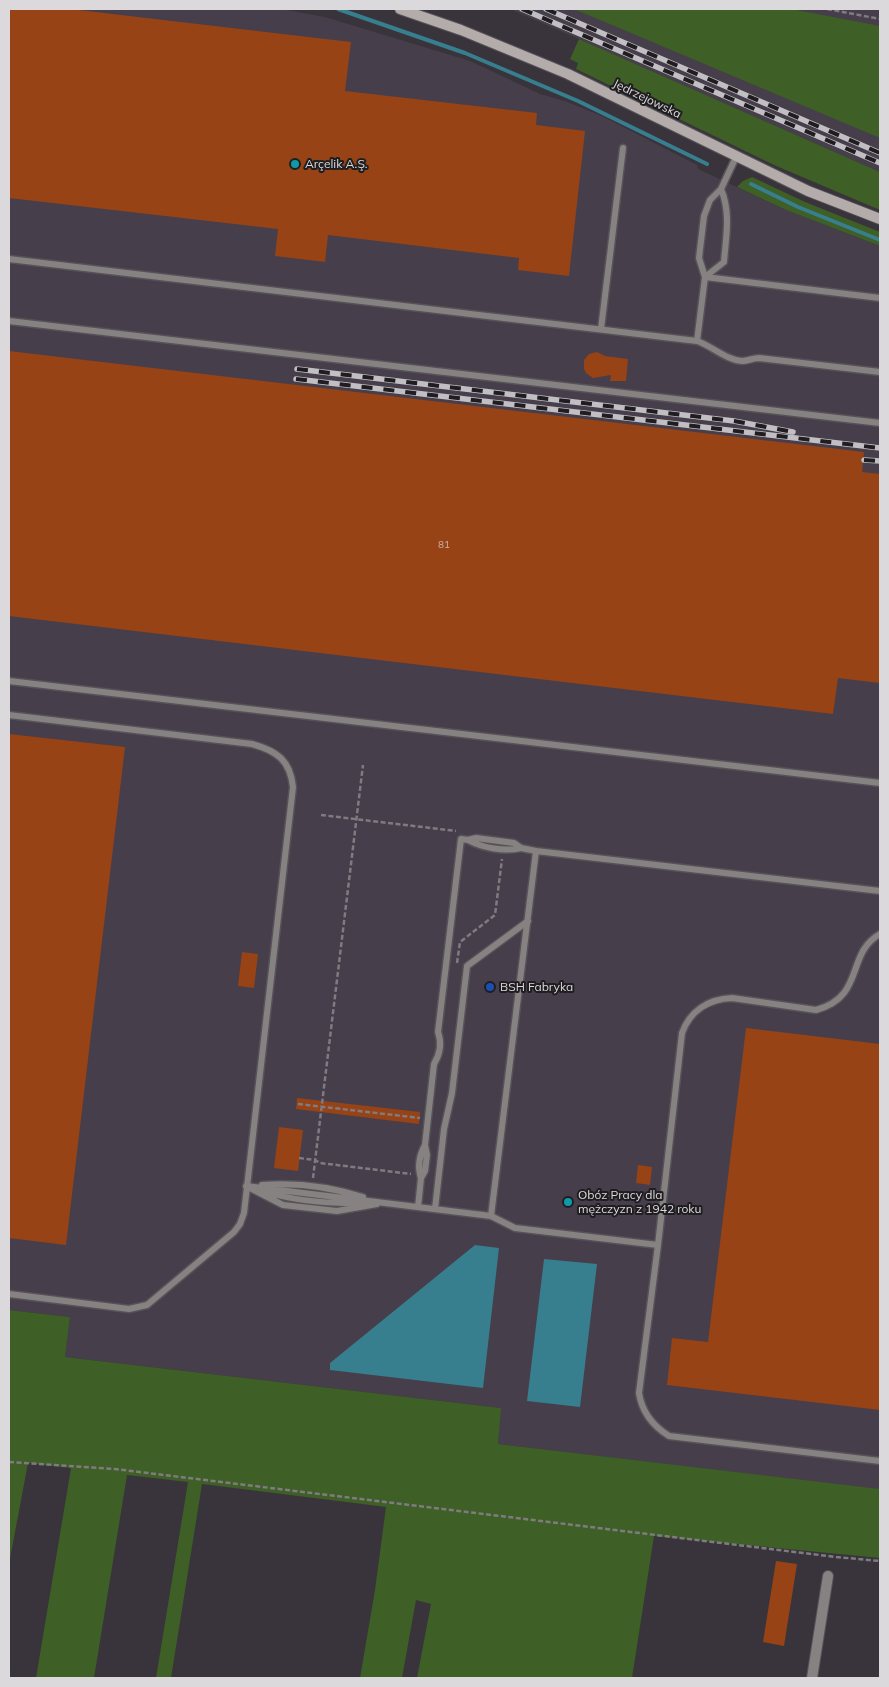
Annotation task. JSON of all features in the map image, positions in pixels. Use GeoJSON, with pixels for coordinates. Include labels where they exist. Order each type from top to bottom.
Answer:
{"type":"FeatureCollection","features":[{"type":"Feature","properties":{"kind":"street","name":"Jędrzejowska"},"geometry":{"type":"LineString","coordinates":[[400,9],[461,30],[568,74],[808,191],[880,219]]}},
{"type":"Feature","properties":{"kind":"street"},"geometry":{"type":"LineString","coordinates":[[812,1678],[828,1576]]}},
{"type":"Feature","properties":{"kind":"lane"},"geometry":{"type":"LineString","coordinates":[[601,329],[623,148]]}},
{"type":"Feature","properties":{"kind":"lane"},"geometry":{"type":"LineString","coordinates":[[697,341],[704,277],[699,258],[704,216],[710,200],[721,189],[736,156]]}},
{"type":"Feature","properties":{"kind":"lane"},"geometry":{"type":"LineString","coordinates":[[704,277],[724,262],[728,212],[721,189]]}},
{"type":"Feature","properties":{"kind":"lane"},"geometry":{"type":"LineString","coordinates":[[9,259],[697,341],[707,344],[730,358],[741,360],[759,358],[880,372]]}},
{"type":"Feature","properties":{"kind":"lane"},"geometry":{"type":"LineString","coordinates":[[704,277],[880,298]]}},
{"type":"Feature","properties":{"kind":"lane"},"geometry":{"type":"LineString","coordinates":[[9,321],[880,423]]}},
{"type":"Feature","properties":{"kind":"lane"},"geometry":{"type":"LineString","coordinates":[[9,680],[880,783]]}},
{"type":"Feature","properties":{"kind":"lane"},"geometry":{"type":"LineString","coordinates":[[9,715],[252,744],[266,748],[279,755],[292,776],[293,787],[244,1213],[240,1224],[234,1232],[147,1305],[129,1309],[9,1294]]}},
{"type":"Feature","properties":{"kind":"lane"},"geometry":{"type":"LineString","coordinates":[[418,1207],[421,1178],[418,1170],[420,1154],[425,1145],[434,1064],[439,1057],[441,1039],[438,1032],[460,839],[476,838],[514,843],[521,848],[536,851],[880,891]]}},
{"type":"Feature","properties":{"kind":"lane"},"geometry":{"type":"LineString","coordinates":[[491,1216],[536,851]]}},
{"type":"Feature","properties":{"kind":"lane"},"geometry":{"type":"LineString","coordinates":[[435,1209],[444,1129],[452,1093],[467,966],[528,921]]}},
{"type":"Feature","properties":{"kind":"lane"},"geometry":{"type":"LineString","coordinates":[[880,934],[866,945],[849,988],[836,1002],[826,1007],[816,1010],[732,998],[721,999],[699,1008],[685,1024],[682,1033],[639,1393],[644,1411],[660,1430],[669,1436],[880,1461]]}},
{"type":"Feature","properties":{"kind":"lane"},"geometry":{"type":"LineString","coordinates":[[246,1186],[285,1183],[312,1186],[340,1190],[383,1202]]}},
{"type":"Feature","properties":{"kind":"lane"},"geometry":{"type":"LineString","coordinates":[[246,1186],[491,1216],[515,1228],[658,1246]]}},
{"type":"Feature","properties":{"kind":"lane"},"geometry":{"type":"LineString","coordinates":[[246,1186],[283,1205],[337,1212],[383,1202]]}},
{"type":"Feature","properties":{"kind":"path"},"geometry":{"type":"LineString","coordinates":[[827,9],[880,19]]}},
{"type":"Feature","properties":{"kind":"path"},"geometry":{"type":"LineString","coordinates":[[312,1186],[363,765]]}},
{"type":"Feature","properties":{"kind":"path"},"geometry":{"type":"LineString","coordinates":[[298,1104],[428,1119]]}},
{"type":"Feature","properties":{"kind":"path"},"geometry":{"type":"LineString","coordinates":[[9,1462],[115,1469],[836,1557],[880,1560]]}},
{"type":"Feature","properties":{"kind":"shaded area"},"geometry":{"type":"Polygon","coordinates":[[[9,9],[281,9],[325,17],[470,61],[540,94],[565,101],[602,116],[697,165],[698,169],[786,210],[880,246],[880,1490],[498,1444],[500,1408],[65,1357],[70,1317],[9,1310],[9,9]]]}},
{"type":"Feature","properties":{"kind":"shaded area"},"geometry":{"type":"Polygon","coordinates":[[[510,9],[880,9],[880,172],[579,39],[510,9]]]}},
{"type":"Feature","properties":{"kind":"green space"},"geometry":{"type":"Polygon","coordinates":[[[574,9],[791,9],[880,26],[880,138],[574,9]]]}},
{"type":"Feature","properties":{"kind":"green space"},"geometry":{"type":"Polygon","coordinates":[[[579,39],[880,172],[880,210],[774,165],[576,69],[578,63],[570,59],[579,39]]]}},
{"type":"Feature","properties":{"kind":"green space"},"geometry":{"type":"Polygon","coordinates":[[[752,177],[805,202],[880,232],[880,246],[786,210],[737,187],[743,181],[752,177]]]}},
{"type":"Feature","properties":{"kind":"green space"},"geometry":{"type":"Polygon","coordinates":[[[9,1310],[70,1317],[65,1357],[501,1408],[498,1444],[880,1489],[880,1558],[654,1536],[632,1678],[417,1678],[431,1604],[416,1600],[402,1678],[360,1678],[375,1590],[386,1507],[202,1484],[171,1678],[156,1678],[188,1482],[127,1475],[94,1678],[36,1678],[71,1468],[28,1463],[9,1564],[9,1310]]]}},
{"type":"Feature","properties":{"kind":"water"},"geometry":{"type":"Polygon","coordinates":[[[475,1245],[499,1248],[483,1388],[330,1370],[330,1363],[475,1245]]]}},
{"type":"Feature","properties":{"kind":"water"},"geometry":{"type":"Polygon","coordinates":[[[544,1259],[597,1264],[580,1407],[527,1401],[544,1259]]]}},
{"type":"Feature","properties":{"kind":"building","name":"Arçelik A.Ş."},"geometry":{"type":"Polygon","coordinates":[[[9,9],[70,9],[351,42],[345,91],[537,113],[536,125],[585,131],[569,276],[518,270],[519,258],[328,235],[325,262],[275,256],[278,229],[9,198],[9,9]]]}},
{"type":"Feature","properties":{"kind":"building"},"geometry":{"type":"Polygon","coordinates":[[[9,351],[864,452],[862,472],[880,474],[880,683],[838,678],[833,714],[9,616],[9,351]]]}},
{"type":"Feature","properties":{"kind":"building"},"geometry":{"type":"Polygon","coordinates":[[[597,352],[605,356],[628,359],[626,381],[610,381],[611,375],[593,378],[586,373],[584,360],[589,354],[597,352]]]}},
{"type":"Feature","properties":{"kind":"building"},"geometry":{"type":"Polygon","coordinates":[[[9,734],[125,747],[66,1245],[9,1238],[9,734]]]}},
{"type":"Feature","properties":{"kind":"building"},"geometry":{"type":"Polygon","coordinates":[[[242,952],[258,954],[254,988],[238,986],[242,952]]]}},
{"type":"Feature","properties":{"kind":"building"},"geometry":{"type":"Polygon","coordinates":[[[746,1028],[880,1044],[880,1410],[667,1385],[672,1338],[708,1342],[746,1028]]]}},
{"type":"Feature","properties":{"kind":"building"},"geometry":{"type":"Polygon","coordinates":[[[297,1098],[420,1112],[419,1124],[296,1109],[297,1098]]]}},
{"type":"Feature","properties":{"kind":"building"},"geometry":{"type":"Polygon","coordinates":[[[279,1127],[303,1130],[298,1171],[274,1168],[279,1127]]]}},
{"type":"Feature","properties":{"kind":"building"},"geometry":{"type":"Polygon","coordinates":[[[638,1165],[652,1167],[650,1185],[636,1183],[638,1165]]]}},
{"type":"Feature","properties":{"kind":"building"},"geometry":{"type":"Polygon","coordinates":[[[776,1561],[797,1564],[784,1646],[763,1642],[776,1561]]]}},
{"type":"Feature","properties":{"kind":"waterway"},"geometry":{"type":"LineString","coordinates":[[338,9],[465,53],[578,101],[707,164]]}},
{"type":"Feature","properties":{"kind":"waterway"},"geometry":{"type":"LineString","coordinates":[[751,184],[798,207],[880,240]]}},
{"type":"Feature","properties":{"kind":"railway"},"geometry":{"type":"LineString","coordinates":[[522,9],[880,163]]}},
{"type":"Feature","properties":{"kind":"railway"},"geometry":{"type":"LineString","coordinates":[[546,9],[880,153]]}},
{"type":"Feature","properties":{"kind":"railway"},"geometry":{"type":"LineString","coordinates":[[297,369],[734,421],[793,432]]}},
{"type":"Feature","properties":{"kind":"railway"},"geometry":{"type":"LineString","coordinates":[[296,379],[880,448]]}},
{"type":"Feature","properties":{"kind":"railway"},"geometry":{"type":"LineString","coordinates":[[864,460],[880,461]]}},
{"type":"Feature","properties":{"kind":"place","name":"Arçelik A.Ş."},"geometry":{"type":"Point","coordinates":[295,164]}},
{"type":"Feature","properties":{"kind":"place","name":"BSH Fabryka"},"geometry":{"type":"Point","coordinates":[490,987]}},
{"type":"Feature","properties":{"kind":"place","name":"Obóz Pracy dla mężczyzn z 1942 roku"},"geometry":{"type":"Point","coordinates":[568,1202]}}]}
